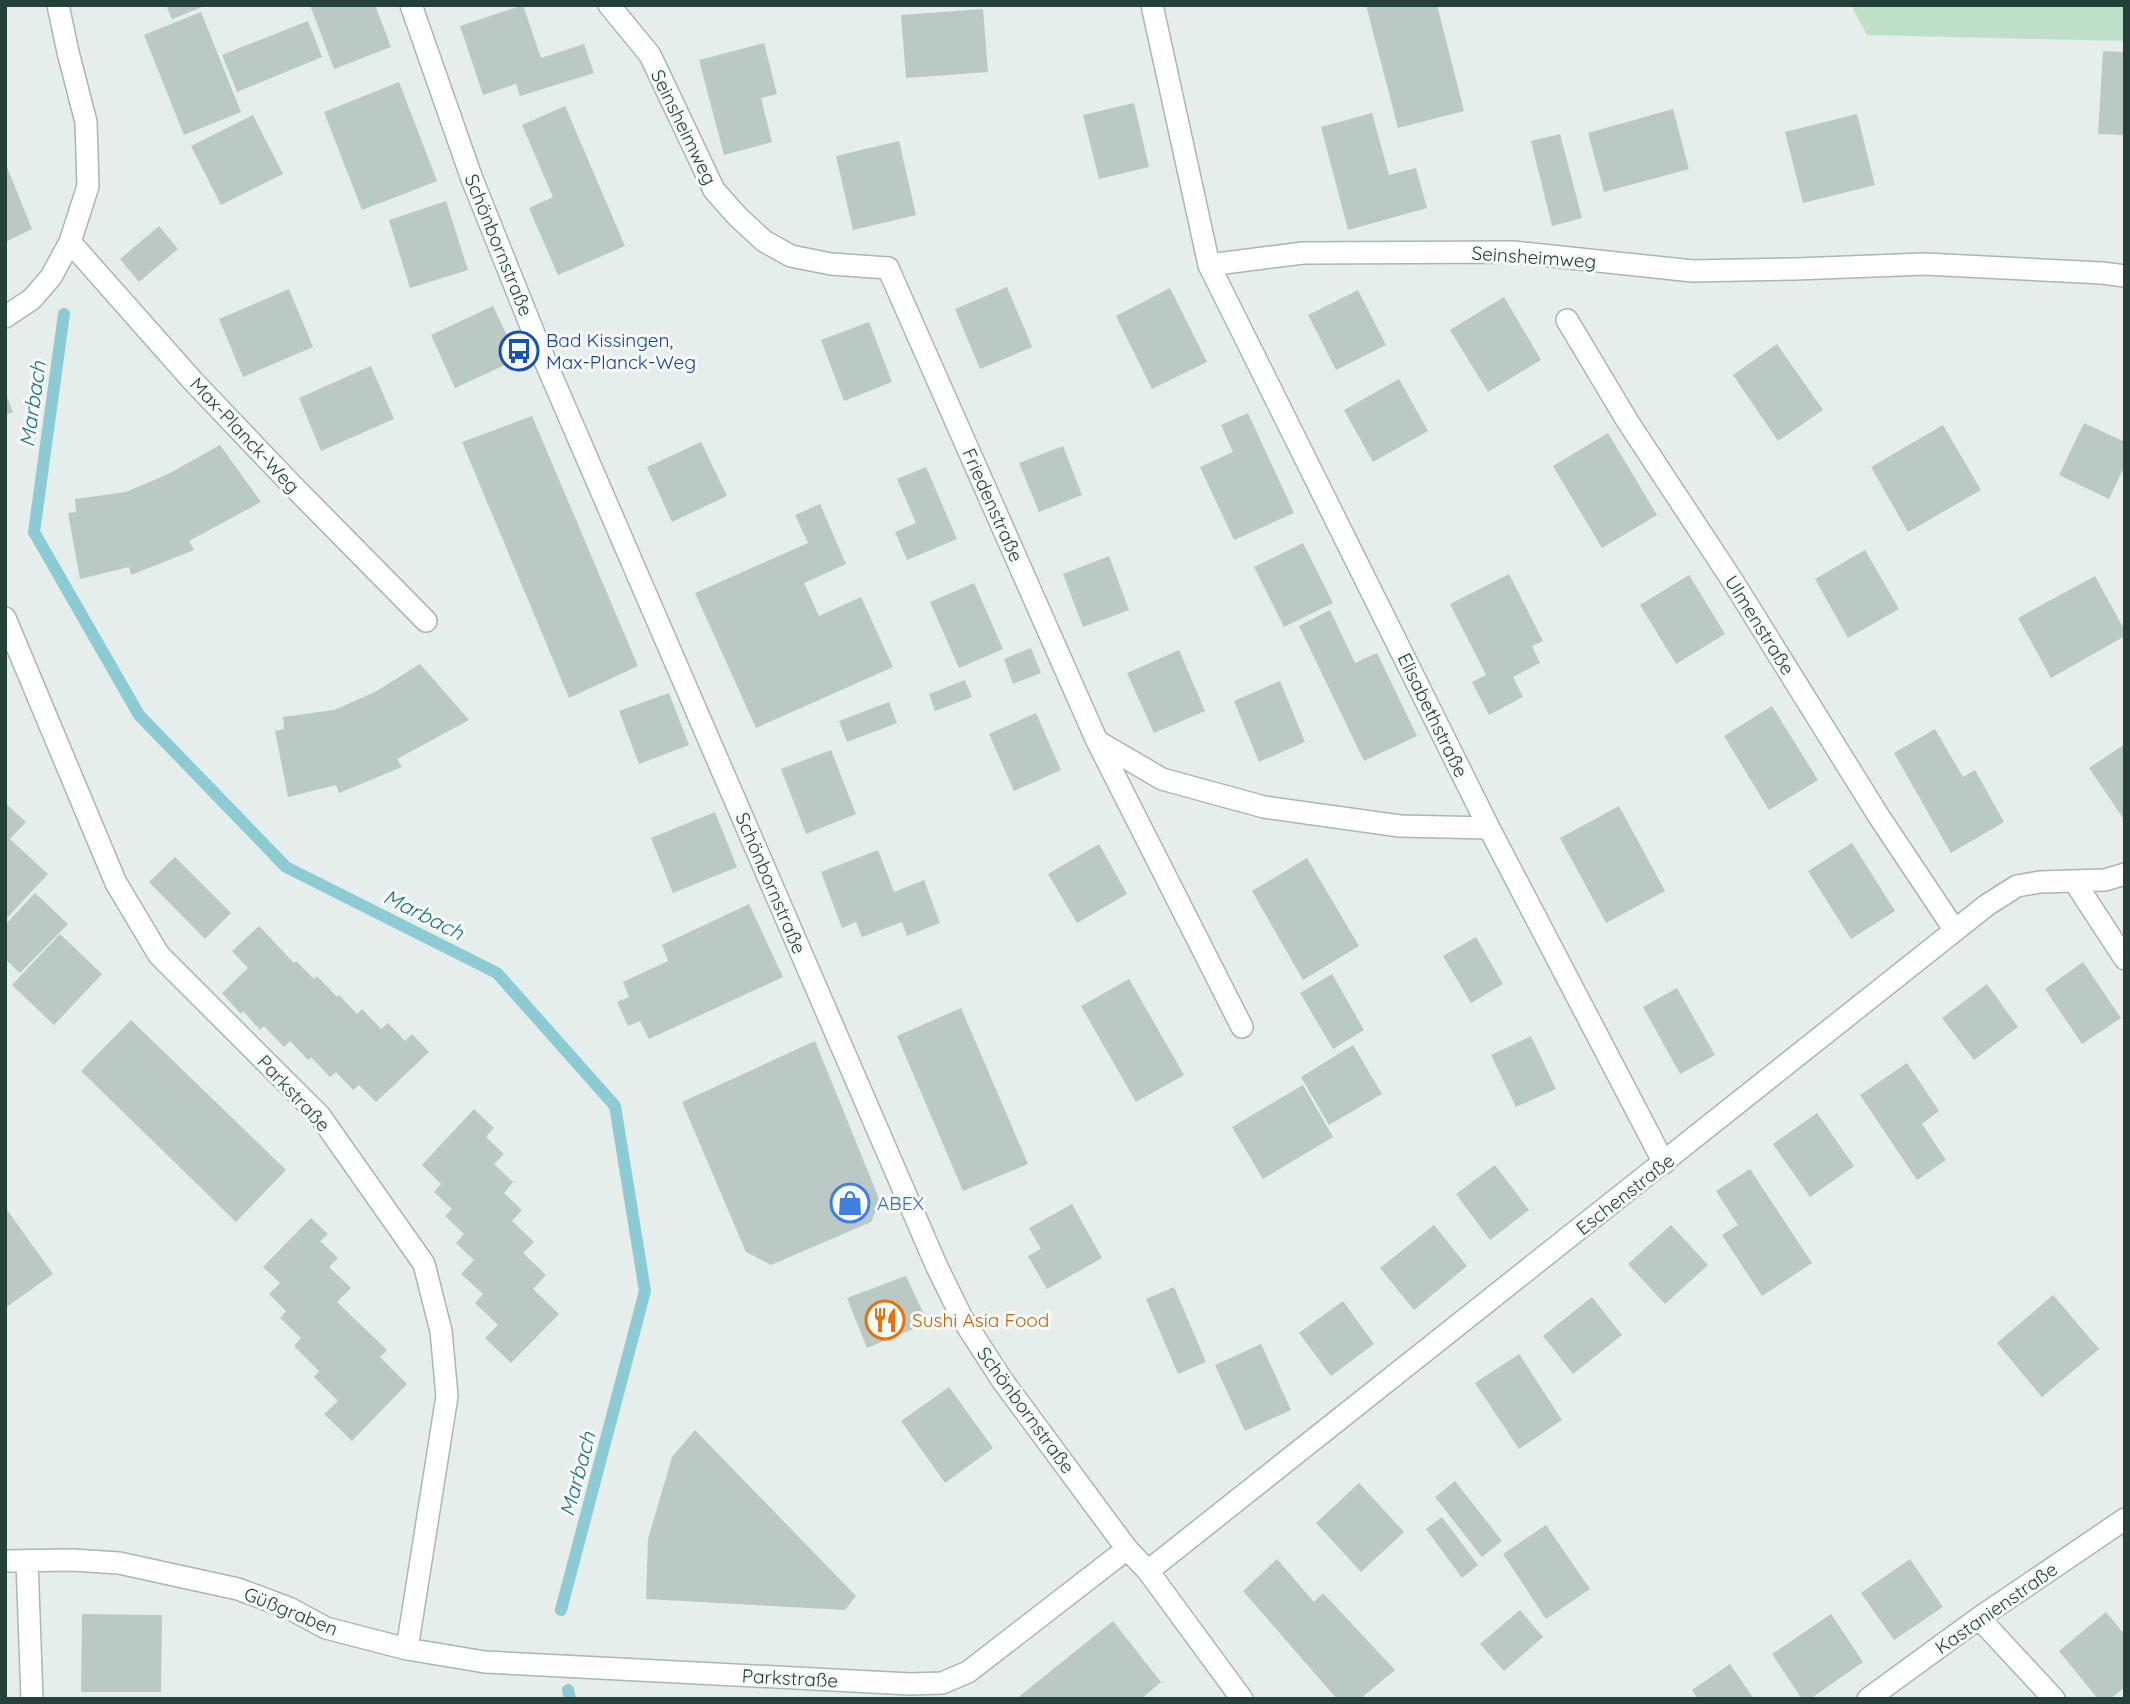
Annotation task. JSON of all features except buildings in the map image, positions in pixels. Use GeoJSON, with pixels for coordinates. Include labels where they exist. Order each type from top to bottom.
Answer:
{"type":"FeatureCollection","features":[{"type":"Feature","properties":{"kind":"street"},"geometry":{"type":"LineString","coordinates":[[5,317],[32,299],[51,277],[70,242],[88,186],[86,122],[58,5]]}},
{"type":"Feature","properties":{"kind":"street","name":"Schönbornstraße"},"geometry":{"type":"LineString","coordinates":[[411,5],[472,179],[545,361],[937,1267],[962,1318],[995,1370],[1242,1699]]}},
{"type":"Feature","properties":{"kind":"street","name":"Seinsheimweg"},"geometry":{"type":"LineString","coordinates":[[609,5],[650,55],[714,190],[738,217],[764,241],[791,256],[831,264],[888,268]]}},
{"type":"Feature","properties":{"kind":"street"},"geometry":{"type":"LineString","coordinates":[[1152,5],[1209,265]]}},
{"type":"Feature","properties":{"kind":"street","name":"Max-Planck-Weg"},"geometry":{"type":"LineString","coordinates":[[70,242],[192,380],[426,621]]}},
{"type":"Feature","properties":{"kind":"street","name":"Seinsheimweg"},"geometry":{"type":"LineString","coordinates":[[1209,265],[1303,253],[1513,252],[1693,271],[1925,264],[2125,276]]}},
{"type":"Feature","properties":{"kind":"street","name":"Elisabethstraße"},"geometry":{"type":"LineString","coordinates":[[1209,265],[1489,828],[1664,1163]]}},
{"type":"Feature","properties":{"kind":"street","name":"Friedenstraße"},"geometry":{"type":"LineString","coordinates":[[888,268],[1097,741],[1242,1027]]}},
{"type":"Feature","properties":{"kind":"street","name":"Ulmenstraße"},"geometry":{"type":"LineString","coordinates":[[1567,320],[1628,422],[1740,592],[1878,815],[1954,929]]}},
{"type":"Feature","properties":{"kind":"street","name":"Parkstraße"},"geometry":{"type":"LineString","coordinates":[[5,618],[116,883],[159,955],[320,1116],[424,1264],[441,1331],[447,1396],[407,1649]]}},
{"type":"Feature","properties":{"kind":"street"},"geometry":{"type":"LineString","coordinates":[[1097,741],[1162,779],[1264,807],[1400,826],[1489,828]]}},
{"type":"Feature","properties":{"kind":"street","name":"Eschenstraße"},"geometry":{"type":"LineString","coordinates":[[1148,1571],[1987,905],[2017,886],[2040,882],[2105,880],[2125,874]]}},
{"type":"Feature","properties":{"kind":"street"},"geometry":{"type":"LineString","coordinates":[[2074,881],[2125,959]]}},
{"type":"Feature","properties":{"kind":"street","name":"Kastanienstraße"},"geometry":{"type":"LineString","coordinates":[[1868,1699],[1979,1618],[2125,1519]]}},
{"type":"Feature","properties":{"kind":"street","name":"Parkstraße"},"geometry":{"type":"LineString","coordinates":[[535,1664],[910,1684],[942,1691],[1127,1549]]}},
{"type":"Feature","properties":{"kind":"street"},"geometry":{"type":"LineString","coordinates":[[27,1560],[32,1699]]}},
{"type":"Feature","properties":{"kind":"street","name":"Güßgraben"},"geometry":{"type":"LineString","coordinates":[[5,1562],[27,1560],[119,1563],[239,1589],[289,1608],[326,1629],[407,1649],[485,1662],[535,1664]]}},
{"type":"Feature","properties":{"kind":"street"},"geometry":{"type":"LineString","coordinates":[[1979,1618],[2054,1699]]}},
{"type":"Feature","properties":{"kind":"green space"},"geometry":{"type":"Polygon","coordinates":[[[1851,5],[2125,5],[2125,41],[1867,35],[1851,5]]]}},
{"type":"Feature","properties":{"kind":"waterway","name":"Marbach"},"geometry":{"type":"LineString","coordinates":[[64,314],[34,532],[139,715],[286,867],[497,973],[615,1106],[645,1291],[561,1610]]}},
{"type":"Feature","properties":{"kind":"waterway","name":"Marbach"},"geometry":{"type":"LineString","coordinates":[[568,1690],[570,1699]]}},
{"type":"Feature","properties":{"kind":"place","name":"Bad Kissingen, Max-Planck-Weg"},"geometry":{"type":"Point","coordinates":[519,351]}},
{"type":"Feature","properties":{"kind":"place","name":"ABEX"},"geometry":{"type":"Point","coordinates":[850,1203]}},
{"type":"Feature","properties":{"kind":"place","name":"Sushi Asia Food"},"geometry":{"type":"Point","coordinates":[885,1320]}}]}
